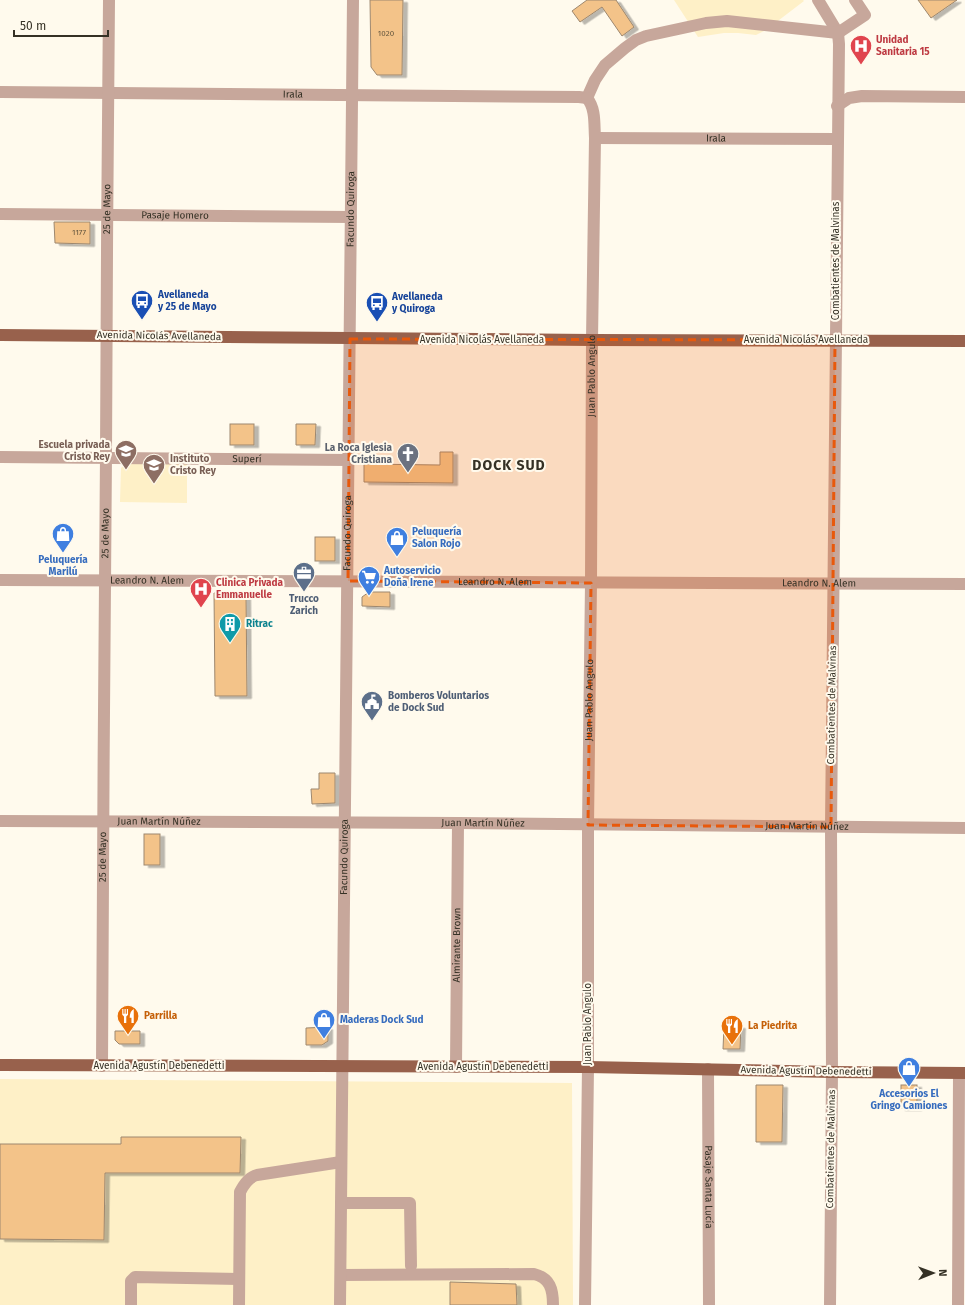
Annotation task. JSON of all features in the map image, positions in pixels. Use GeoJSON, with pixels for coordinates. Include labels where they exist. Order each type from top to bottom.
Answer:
{"type":"FeatureCollection","features":[{"type":"Feature","properties":{"kind":"main road","name":"Avenida Nicolás Avellaneda"},"geometry":{"type":"LineString","coordinates":[[0,335],[350,339],[965,340]]}},
{"type":"Feature","properties":{"kind":"main road","name":"Avenida Agustín Debenedetti"},"geometry":{"type":"LineString","coordinates":[[0,1065],[588,1067],[962,1073]]}},
{"type":"Feature","properties":{"kind":"street","name":"25 de Mayo"},"geometry":{"type":"LineString","coordinates":[[102,1066],[102,821],[109,0]]}},
{"type":"Feature","properties":{"kind":"street","name":"Facundo Quiroga"},"geometry":{"type":"LineString","coordinates":[[340,1305],[353,0]]}},
{"type":"Feature","properties":{"kind":"street"},"geometry":{"type":"LineString","coordinates":[[818,0],[838,32]]}},
{"type":"Feature","properties":{"kind":"street"},"geometry":{"type":"LineString","coordinates":[[587,98],[595,80],[605,65],[636,40],[646,36],[706,23],[727,21],[838,32],[865,15],[855,0]]}},
{"type":"Feature","properties":{"kind":"street","name":"Combatientes de Malvinas"},"geometry":{"type":"LineString","coordinates":[[830,1305],[832,1072],[831,827],[838,32]]}},
{"type":"Feature","properties":{"kind":"street","name":"Irala"},"geometry":{"type":"LineString","coordinates":[[0,92],[579,96],[587,98]]}},
{"type":"Feature","properties":{"kind":"street"},"geometry":{"type":"LineString","coordinates":[[837,106],[849,98],[862,96],[965,97]]}},
{"type":"Feature","properties":{"kind":"street","name":"Juan Pablo Angulo"},"geometry":{"type":"LineString","coordinates":[[584,1305],[588,1067],[588,825],[595,138],[594,109],[592,103],[587,98]]}},
{"type":"Feature","properties":{"kind":"street","name":"Irala"},"geometry":{"type":"LineString","coordinates":[[595,138],[837,139]]}},
{"type":"Feature","properties":{"kind":"street","name":"Pasaje Homero"},"geometry":{"type":"LineString","coordinates":[[0,214],[350,217]]}},
{"type":"Feature","properties":{"kind":"street","name":"Superí"},"geometry":{"type":"LineString","coordinates":[[0,457],[349,460]]}},
{"type":"Feature","properties":{"kind":"street","name":"Leandro N. Alem"},"geometry":{"type":"LineString","coordinates":[[0,580],[965,584]]}},
{"type":"Feature","properties":{"kind":"street","name":"Juan Martín Núñez"},"geometry":{"type":"LineString","coordinates":[[0,821],[458,823],[965,828]]}},
{"type":"Feature","properties":{"kind":"street","name":"Almirante Brown"},"geometry":{"type":"LineString","coordinates":[[456,1067],[458,823]]}},
{"type":"Feature","properties":{"kind":"street","name":"Pasaje Santa Lucía"},"geometry":{"type":"LineString","coordinates":[[708,1069],[709,1305]]}},
{"type":"Feature","properties":{"kind":"street"},"geometry":{"type":"LineString","coordinates":[[958,1305],[962,1073]]}},
{"type":"Feature","properties":{"kind":"street"},"geometry":{"type":"LineString","coordinates":[[239,1305],[240,1192],[244,1184],[252,1176],[257,1174],[341,1162]]}},
{"type":"Feature","properties":{"kind":"street"},"geometry":{"type":"LineString","coordinates":[[341,1202],[410,1203],[411,1266]]}},
{"type":"Feature","properties":{"kind":"street"},"geometry":{"type":"LineString","coordinates":[[341,1275],[534,1274],[542,1276],[547,1281],[551,1288],[553,1305]]}},
{"type":"Feature","properties":{"kind":"street"},"geometry":{"type":"LineString","coordinates":[[131,1305],[131,1281],[135,1277],[239,1279]]}},
{"type":"Feature","properties":{"kind":"highlighted area"},"geometry":{"type":"Polygon","coordinates":[[[350,339],[835,340],[831,827],[588,825],[591,583],[348,581],[350,339]]]}},
{"type":"Feature","properties":{"kind":"shaded area"},"geometry":{"type":"Polygon","coordinates":[[[674,0],[804,1],[766,30],[756,35],[724,33],[698,37],[674,0]]]}},
{"type":"Feature","properties":{"kind":"shaded area","name":"Instituto Cristo Rey"},"geometry":{"type":"Polygon","coordinates":[[[127,463],[187,464],[187,503],[120,502],[121,468],[127,463]]]}},
{"type":"Feature","properties":{"kind":"shaded area"},"geometry":{"type":"Polygon","coordinates":[[[0,1079],[572,1083],[573,1305],[0,1305],[0,1079]]]}},
{"type":"Feature","properties":{"kind":"building"},"geometry":{"type":"Polygon","coordinates":[[[370,0],[403,0],[402,75],[377,75],[371,67],[370,0]]]}},
{"type":"Feature","properties":{"kind":"building"},"geometry":{"type":"Polygon","coordinates":[[[587,0],[616,0],[634,27],[622,36],[602,7],[580,22],[572,11],[587,0]]]}},
{"type":"Feature","properties":{"kind":"building"},"geometry":{"type":"Polygon","coordinates":[[[918,0],[957,0],[931,18],[918,0]]]}},
{"type":"Feature","properties":{"kind":"building"},"geometry":{"type":"Polygon","coordinates":[[[54,222],[90,222],[90,244],[55,243],[54,222]]]}},
{"type":"Feature","properties":{"kind":"building"},"geometry":{"type":"Polygon","coordinates":[[[230,424],[254,424],[254,445],[230,445],[230,424]]]}},
{"type":"Feature","properties":{"kind":"building"},"geometry":{"type":"Polygon","coordinates":[[[296,424],[316,424],[315,445],[296,445],[296,424]]]}},
{"type":"Feature","properties":{"kind":"building","name":"La Roca Iglesia Cristiana"},"geometry":{"type":"Polygon","coordinates":[[[440,452],[453,452],[453,483],[364,482],[364,464],[440,465],[440,452]]]}},
{"type":"Feature","properties":{"kind":"building"},"geometry":{"type":"Polygon","coordinates":[[[315,537],[335,537],[335,561],[315,561],[315,537]]]}},
{"type":"Feature","properties":{"kind":"building"},"geometry":{"type":"Polygon","coordinates":[[[369,592],[390,592],[390,607],[362,606],[362,597],[369,592]]]}},
{"type":"Feature","properties":{"kind":"building","name":"Ritrac"},"geometry":{"type":"Polygon","coordinates":[[[214,593],[246,593],[247,696],[215,696],[214,593]]]}},
{"type":"Feature","properties":{"kind":"building"},"geometry":{"type":"Polygon","coordinates":[[[319,773],[335,773],[335,803],[312,804],[311,789],[319,789],[319,773]]]}},
{"type":"Feature","properties":{"kind":"building"},"geometry":{"type":"Polygon","coordinates":[[[144,834],[160,834],[160,865],[144,865],[144,834]]]}},
{"type":"Feature","properties":{"kind":"building"},"geometry":{"type":"Polygon","coordinates":[[[724,1026],[741,1026],[740,1049],[723,1049],[724,1026]]]}},
{"type":"Feature","properties":{"kind":"building"},"geometry":{"type":"Polygon","coordinates":[[[328,1027],[328,1041],[322,1045],[306,1045],[306,1028],[328,1027]]]}},
{"type":"Feature","properties":{"kind":"building","name":"Parrilla"},"geometry":{"type":"Polygon","coordinates":[[[115,1031],[140,1031],[140,1044],[119,1044],[115,1040],[115,1031]]]}},
{"type":"Feature","properties":{"kind":"building"},"geometry":{"type":"Polygon","coordinates":[[[756,1085],[783,1085],[782,1142],[756,1142],[756,1085]]]}},
{"type":"Feature","properties":{"kind":"building"},"geometry":{"type":"Polygon","coordinates":[[[901,1085],[917,1085],[917,1108],[901,1108],[901,1085]]]}},
{"type":"Feature","properties":{"kind":"building"},"geometry":{"type":"Polygon","coordinates":[[[121,1137],[241,1137],[240,1173],[105,1173],[104,1240],[0,1239],[0,1144],[121,1144],[121,1137]]]}},
{"type":"Feature","properties":{"kind":"building"},"geometry":{"type":"Polygon","coordinates":[[[450,1282],[516,1284],[517,1305],[450,1305],[450,1282]]]}},
{"type":"Feature","properties":{"kind":"place","name":"Unidad Sanitaria 15"},"geometry":{"type":"Point","coordinates":[861,66]}},
{"type":"Feature","properties":{"kind":"place","name":"Avellaneda y 25 de Mayo"},"geometry":{"type":"Point","coordinates":[142,320]}},
{"type":"Feature","properties":{"kind":"place","name":"Avellaneda y Quiroga"},"geometry":{"type":"Point","coordinates":[377,322]}},
{"type":"Feature","properties":{"kind":"place","name":"Escuela privada Cristo Rey"},"geometry":{"type":"Point","coordinates":[126,470]}},
{"type":"Feature","properties":{"kind":"place","name":"La Roca Iglesia Cristiana"},"geometry":{"type":"Point","coordinates":[408,474]}},
{"type":"Feature","properties":{"kind":"place","name":"Instituto Cristo Rey"},"geometry":{"type":"Point","coordinates":[154,484]}},
{"type":"Feature","properties":{"kind":"place","name":"Peluquería Marilú"},"geometry":{"type":"Point","coordinates":[63,554]}},
{"type":"Feature","properties":{"kind":"place","name":"Peluquería Salon Rojo"},"geometry":{"type":"Point","coordinates":[397,558]}},
{"type":"Feature","properties":{"kind":"place","name":"Trucco Zarich"},"geometry":{"type":"Point","coordinates":[304,592]}},
{"type":"Feature","properties":{"kind":"place","name":"Autoservicio Doña Irene"},"geometry":{"type":"Point","coordinates":[369,596]}},
{"type":"Feature","properties":{"kind":"place","name":"Clinica Privada Emmanuelle"},"geometry":{"type":"Point","coordinates":[201,608]}},
{"type":"Feature","properties":{"kind":"place","name":"Ritrac"},"geometry":{"type":"Point","coordinates":[230,644]}},
{"type":"Feature","properties":{"kind":"place","name":"Bomberos Voluntarios de Dock Sud"},"geometry":{"type":"Point","coordinates":[372,722]}},
{"type":"Feature","properties":{"kind":"place","name":"Parrilla"},"geometry":{"type":"Point","coordinates":[128,1036]}},
{"type":"Feature","properties":{"kind":"place","name":"Maderas Dock Sud"},"geometry":{"type":"Point","coordinates":[324,1040]}},
{"type":"Feature","properties":{"kind":"place","name":"La Piedrita"},"geometry":{"type":"Point","coordinates":[732,1046]}},
{"type":"Feature","properties":{"kind":"place","name":"Accesorios El Gringo Camiones"},"geometry":{"type":"Point","coordinates":[909,1088]}},
{"type":"Feature","properties":{"kind":"district","name":"DOCK SUD"},"geometry":{"type":"Point","coordinates":[509,465]}}]}
